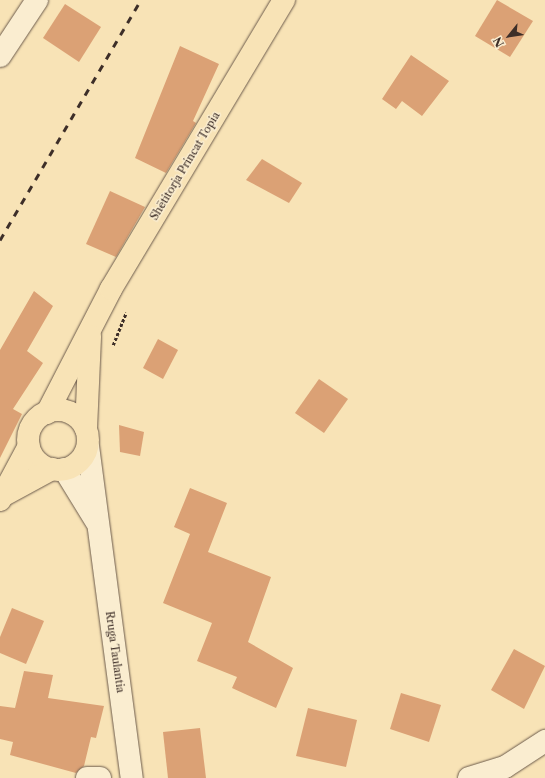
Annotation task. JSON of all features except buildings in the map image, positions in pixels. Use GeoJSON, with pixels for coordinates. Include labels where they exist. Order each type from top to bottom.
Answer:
{"type":"FeatureCollection","features":[{"type":"Feature","properties":{"kind":"main road","name":"Shëtitorja Princat Topia"},"geometry":{"type":"LineString","coordinates":[[47,413],[91,334],[111,289],[284,0]]}},
{"type":"Feature","properties":{"kind":"main road","name":"Shëtitorja Princat Topia"},"geometry":{"type":"LineString","coordinates":[[87,438],[91,334]]}},
{"type":"Feature","properties":{"kind":"main road"},"geometry":{"type":"LineString","coordinates":[[47,413],[70,413],[87,438],[79,462],[58,469],[1,498],[29,446],[31,428],[47,413]]}},
{"type":"Feature","properties":{"kind":"main road"},"geometry":{"type":"LineString","coordinates":[[29,446],[37,461],[58,469]]}},
{"type":"Feature","properties":{"kind":"street"},"geometry":{"type":"LineString","coordinates":[[0,56],[37,0]]}},
{"type":"Feature","properties":{"kind":"street","name":"Rruga Taulantia"},"geometry":{"type":"LineString","coordinates":[[87,438],[132,778]]}},
{"type":"Feature","properties":{"kind":"street","name":"Rruga Taulantia"},"geometry":{"type":"LineString","coordinates":[[58,469],[99,526]]}},
{"type":"Feature","properties":{"kind":"street"},"geometry":{"type":"LineString","coordinates":[[469,778],[506,767],[545,742]]}},
{"type":"Feature","properties":{"kind":"street"},"geometry":{"type":"LineString","coordinates":[[87,778],[100,778]]}},
{"type":"Feature","properties":{"kind":"path"},"geometry":{"type":"LineString","coordinates":[[111,352],[127,311]]}},
{"type":"Feature","properties":{"kind":"railway"},"geometry":{"type":"LineString","coordinates":[[0,240],[141,0]]}}]}
